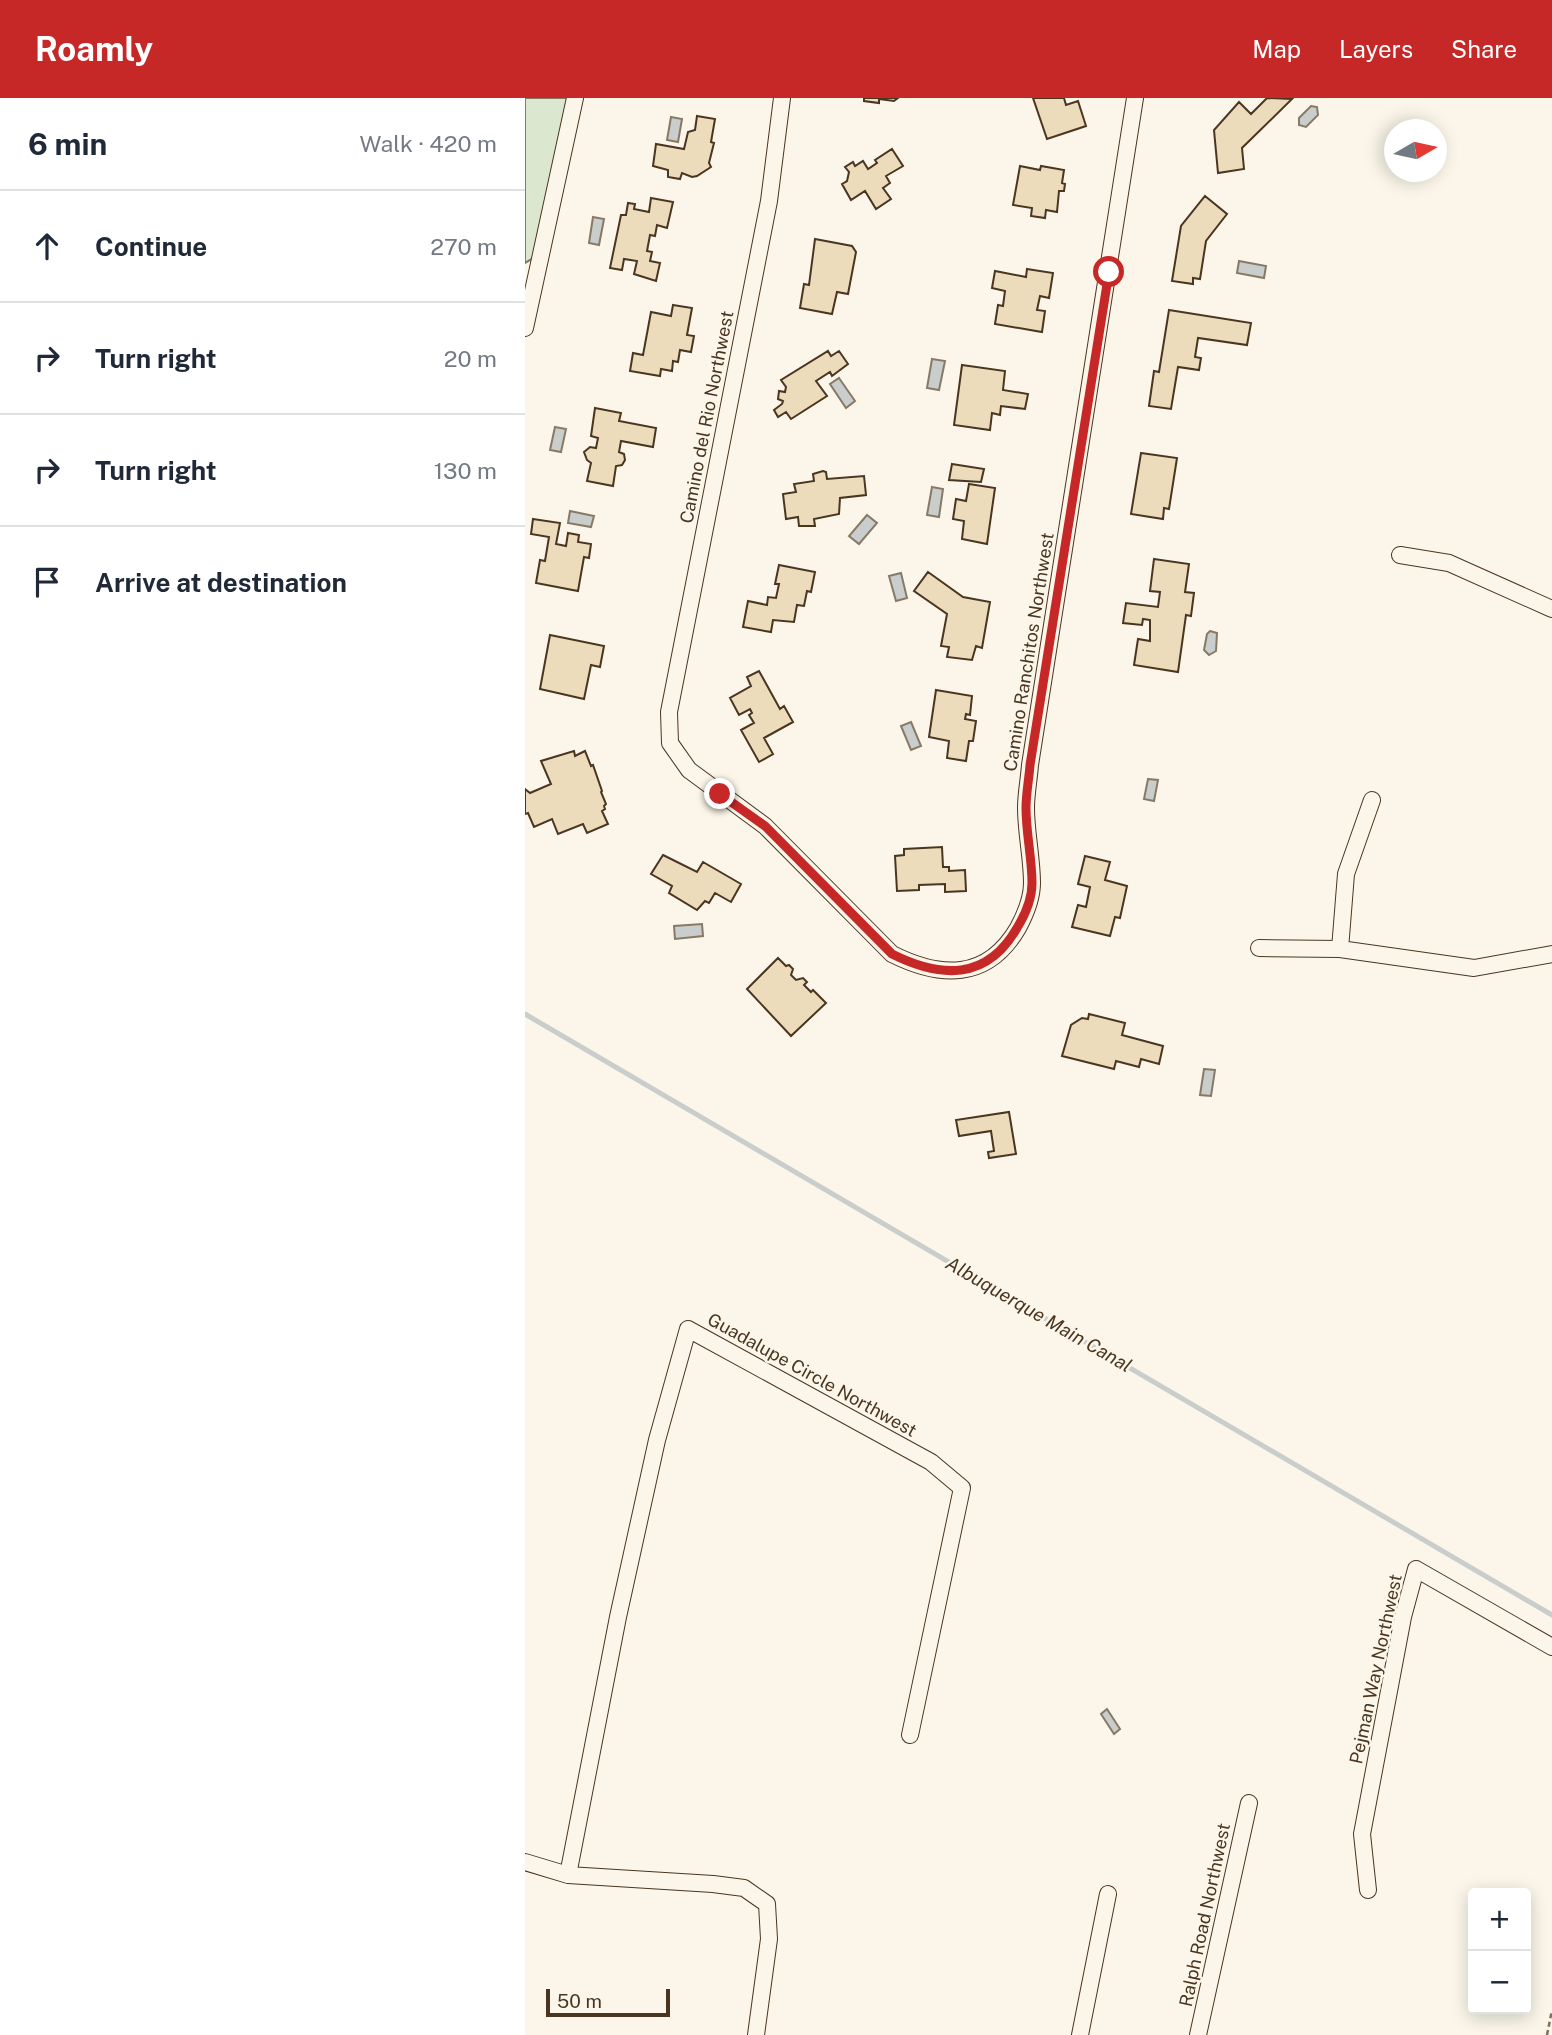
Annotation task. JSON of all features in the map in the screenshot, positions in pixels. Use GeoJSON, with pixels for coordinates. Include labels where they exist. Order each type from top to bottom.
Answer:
{"type":"FeatureCollection","features":[{"type":"Feature","properties":{"kind":"street"},"geometry":{"type":"LineString","coordinates":[[525,328],[575,98]]}},
{"type":"Feature","properties":{"kind":"street","name":"Camino del Rio Northwest"},"geometry":{"type":"LineString","coordinates":[[670,743],[669,712],[769,201],[782,98]]}},
{"type":"Feature","properties":{"kind":"street","name":"Camino Ranchitos Northwest"},"geometry":{"type":"LineString","coordinates":[[670,743],[689,770],[765,826],[892,954],[917,967],[946,971],[971,970],[993,957],[1010,941],[1026,913],[1033,885],[1026,806],[1030,765],[1135,98]]}},
{"type":"Feature","properties":{"kind":"street"},"geometry":{"type":"LineString","coordinates":[[1401,555],[1449,563],[1552,609]]}},
{"type":"Feature","properties":{"kind":"street"},"geometry":{"type":"LineString","coordinates":[[1340,949],[1346,874],[1372,800]]}},
{"type":"Feature","properties":{"kind":"street"},"geometry":{"type":"LineString","coordinates":[[1259,948],[1340,949],[1474,968],[1552,954]]}},
{"type":"Feature","properties":{"kind":"street","name":"Guadalupe Circle Northwest"},"geometry":{"type":"LineString","coordinates":[[568,1875],[621,1604],[657,1440],[688,1329],[931,1462],[962,1488],[910,1735]]}},
{"type":"Feature","properties":{"kind":"street","name":"Pejman Way Northwest"},"geometry":{"type":"LineString","coordinates":[[1369,1890],[1362,1834],[1403,1617],[1416,1569],[1552,1647]]}},
{"type":"Feature","properties":{"kind":"street","name":"Ralph Road Northwest"},"geometry":{"type":"LineString","coordinates":[[1198,2035],[1249,1803]]}},
{"type":"Feature","properties":{"kind":"street"},"geometry":{"type":"LineString","coordinates":[[525,1862],[568,1875],[744,1888],[767,1904],[769,1939],[757,2035]]}},
{"type":"Feature","properties":{"kind":"street"},"geometry":{"type":"LineString","coordinates":[[1080,2035],[1108,1894]]}},
{"type":"Feature","properties":{"kind":"path"},"geometry":{"type":"LineString","coordinates":[[1547,2035],[1552,2010]]}},
{"type":"Feature","properties":{"kind":"green space"},"geometry":{"type":"Polygon","coordinates":[[[525,98],[570,98],[533,258],[525,263],[525,98]]]}},
{"type":"Feature","properties":{"kind":"shaded area"},"geometry":{"type":"Polygon","coordinates":[[[1311,106],[1317,107],[1318,115],[1306,127],[1299,125],[1299,118],[1311,106]]]}},
{"type":"Feature","properties":{"kind":"shaded area"},"geometry":{"type":"Polygon","coordinates":[[[671,117],[682,119],[678,142],[667,140],[671,117]]]}},
{"type":"Feature","properties":{"kind":"shaded area"},"geometry":{"type":"Polygon","coordinates":[[[593,217],[604,219],[599,245],[589,243],[593,217]]]}},
{"type":"Feature","properties":{"kind":"shaded area"},"geometry":{"type":"Polygon","coordinates":[[[1239,261],[1266,266],[1264,278],[1237,273],[1239,261]]]}},
{"type":"Feature","properties":{"kind":"shaded area"},"geometry":{"type":"Polygon","coordinates":[[[932,359],[945,361],[939,390],[927,388],[932,359]]]}},
{"type":"Feature","properties":{"kind":"shaded area"},"geometry":{"type":"Polygon","coordinates":[[[839,378],[855,401],[846,408],[830,384],[839,378]]]}},
{"type":"Feature","properties":{"kind":"shaded area"},"geometry":{"type":"Polygon","coordinates":[[[555,427],[566,429],[561,452],[550,450],[555,427]]]}},
{"type":"Feature","properties":{"kind":"shaded area"},"geometry":{"type":"Polygon","coordinates":[[[932,487],[943,489],[939,517],[927,515],[932,487]]]}},
{"type":"Feature","properties":{"kind":"shaded area"},"geometry":{"type":"Polygon","coordinates":[[[570,511],[594,516],[591,527],[568,523],[570,511]]]}},
{"type":"Feature","properties":{"kind":"shaded area"},"geometry":{"type":"Polygon","coordinates":[[[867,515],[877,523],[859,544],[849,536],[867,515]]]}},
{"type":"Feature","properties":{"kind":"shaded area"},"geometry":{"type":"Polygon","coordinates":[[[901,573],[907,598],[896,601],[889,576],[901,573]]]}},
{"type":"Feature","properties":{"kind":"shaded area"},"geometry":{"type":"Polygon","coordinates":[[[1210,631],[1217,633],[1216,651],[1209,655],[1204,650],[1210,631]]]}},
{"type":"Feature","properties":{"kind":"shaded area"},"geometry":{"type":"Polygon","coordinates":[[[911,722],[921,746],[911,750],[901,726],[911,722]]]}},
{"type":"Feature","properties":{"kind":"shaded area"},"geometry":{"type":"Polygon","coordinates":[[[1148,779],[1158,780],[1154,801],[1144,799],[1148,779]]]}},
{"type":"Feature","properties":{"kind":"shaded area"},"geometry":{"type":"Polygon","coordinates":[[[702,924],[703,936],[675,939],[674,926],[702,924]]]}},
{"type":"Feature","properties":{"kind":"shaded area"},"geometry":{"type":"Polygon","coordinates":[[[1204,1069],[1215,1070],[1211,1096],[1200,1095],[1204,1069]]]}},
{"type":"Feature","properties":{"kind":"shaded area"},"geometry":{"type":"Polygon","coordinates":[[[1107,1709],[1120,1729],[1114,1734],[1101,1714],[1107,1709]]]}},
{"type":"Feature","properties":{"kind":"building"},"geometry":{"type":"Polygon","coordinates":[[[864,98],[898,98],[894,101],[879,99],[879,103],[864,101],[864,98]]]}},
{"type":"Feature","properties":{"kind":"building"},"geometry":{"type":"Polygon","coordinates":[[[1033,98],[1064,98],[1066,105],[1078,101],[1086,126],[1047,139],[1033,98]]]}},
{"type":"Feature","properties":{"kind":"building"},"geometry":{"type":"Polygon","coordinates":[[[1267,98],[1292,99],[1242,148],[1244,169],[1218,173],[1214,130],[1239,102],[1251,114],[1267,98]]]}},
{"type":"Feature","properties":{"kind":"building"},"geometry":{"type":"Polygon","coordinates":[[[697,116],[715,119],[711,142],[714,143],[709,163],[711,167],[697,176],[682,173],[680,179],[668,177],[668,170],[653,166],[656,144],[684,149],[688,132],[695,130],[697,116]]]}},
{"type":"Feature","properties":{"kind":"building"},"geometry":{"type":"Polygon","coordinates":[[[892,149],[903,166],[886,176],[890,183],[883,188],[891,199],[876,209],[865,191],[851,200],[842,184],[847,181],[849,172],[845,167],[853,162],[855,166],[863,161],[868,169],[877,163],[875,160],[892,149]]]}},
{"type":"Feature","properties":{"kind":"building"},"geometry":{"type":"Polygon","coordinates":[[[1020,166],[1040,170],[1041,166],[1064,170],[1064,191],[1059,191],[1057,212],[1046,210],[1045,218],[1031,216],[1032,208],[1013,205],[1020,166]]]}},
{"type":"Feature","properties":{"kind":"building"},"geometry":{"type":"Polygon","coordinates":[[[1205,196],[1227,214],[1206,241],[1200,279],[1193,278],[1193,284],[1172,281],[1181,226],[1205,196]]]}},
{"type":"Feature","properties":{"kind":"building"},"geometry":{"type":"Polygon","coordinates":[[[651,198],[673,202],[667,228],[657,225],[655,236],[650,235],[647,251],[652,252],[650,261],[660,263],[656,281],[634,274],[637,261],[624,259],[622,270],[610,268],[621,215],[626,215],[628,203],[635,204],[634,209],[649,212],[651,198]]]}},
{"type":"Feature","properties":{"kind":"building"},"geometry":{"type":"Polygon","coordinates":[[[815,239],[852,246],[856,252],[848,294],[837,292],[832,314],[800,308],[804,284],[809,285],[815,239]]]}},
{"type":"Feature","properties":{"kind":"building"},"geometry":{"type":"Polygon","coordinates":[[[1027,269],[1053,273],[1049,298],[1040,296],[1037,310],[1045,311],[1042,332],[995,324],[998,305],[1003,306],[1005,291],[992,288],[995,271],[1026,277],[1027,269]]]}},
{"type":"Feature","properties":{"kind":"building"},"geometry":{"type":"Polygon","coordinates":[[[673,305],[692,308],[687,335],[694,336],[691,352],[680,350],[678,362],[673,361],[672,371],[661,369],[660,376],[630,371],[633,353],[643,355],[651,312],[671,316],[673,305]]]}},
{"type":"Feature","properties":{"kind":"building"},"geometry":{"type":"Polygon","coordinates":[[[1169,310],[1251,323],[1247,345],[1198,338],[1195,357],[1201,358],[1199,370],[1178,367],[1171,409],[1149,406],[1154,371],[1159,372],[1169,310]]]}},
{"type":"Feature","properties":{"kind":"building"},"geometry":{"type":"Polygon","coordinates":[[[828,351],[831,356],[839,351],[848,364],[832,376],[830,372],[816,381],[827,396],[791,419],[786,412],[778,417],[774,410],[783,401],[778,399],[779,391],[785,392],[786,387],[781,380],[828,351]]]}},
{"type":"Feature","properties":{"kind":"building"},"geometry":{"type":"Polygon","coordinates":[[[962,365],[1005,371],[1003,390],[1028,394],[1025,409],[1001,406],[1000,415],[992,413],[990,430],[954,425],[962,365]]]}},
{"type":"Feature","properties":{"kind":"building"},"geometry":{"type":"Polygon","coordinates":[[[595,408],[621,413],[619,421],[656,428],[653,447],[621,441],[619,452],[624,454],[625,460],[622,465],[616,466],[613,486],[587,481],[591,463],[584,452],[590,447],[596,448],[598,438],[591,436],[595,408]]]}},
{"type":"Feature","properties":{"kind":"building"},"geometry":{"type":"Polygon","coordinates":[[[1141,453],[1177,458],[1169,509],[1164,508],[1163,519],[1131,514],[1141,453]]]}},
{"type":"Feature","properties":{"kind":"building"},"geometry":{"type":"Polygon","coordinates":[[[952,464],[984,469],[981,482],[949,480],[952,464]]]}},
{"type":"Feature","properties":{"kind":"building"},"geometry":{"type":"Polygon","coordinates":[[[826,472],[827,479],[864,476],[866,495],[840,498],[839,514],[814,519],[815,526],[799,526],[798,517],[786,519],[783,494],[796,492],[794,484],[814,481],[813,474],[826,472]]]}},
{"type":"Feature","properties":{"kind":"building"},"geometry":{"type":"Polygon","coordinates":[[[969,484],[995,488],[987,544],[962,539],[964,521],[953,519],[956,499],[966,501],[969,484]]]}},
{"type":"Feature","properties":{"kind":"building"},"geometry":{"type":"Polygon","coordinates":[[[533,519],[560,523],[556,544],[566,546],[568,533],[579,535],[578,542],[591,544],[589,558],[584,557],[578,591],[536,583],[540,560],[545,561],[549,537],[531,534],[533,519]]]}},
{"type":"Feature","properties":{"kind":"building"},"geometry":{"type":"Polygon","coordinates":[[[1154,559],[1189,564],[1185,592],[1194,593],[1191,616],[1186,615],[1178,672],[1134,665],[1138,639],[1150,641],[1150,620],[1143,619],[1142,625],[1123,623],[1126,603],[1158,607],[1160,592],[1150,591],[1154,559]]]}},
{"type":"Feature","properties":{"kind":"building"},"geometry":{"type":"Polygon","coordinates":[[[779,565],[815,572],[811,592],[807,591],[804,606],[797,605],[794,622],[773,620],[771,632],[743,627],[748,601],[767,605],[768,597],[776,598],[779,584],[775,584],[779,565]]]}},
{"type":"Feature","properties":{"kind":"building"},"geometry":{"type":"Polygon","coordinates":[[[928,572],[963,597],[990,602],[982,648],[976,646],[972,660],[947,657],[949,647],[941,646],[947,614],[914,591],[928,572]]]}},
{"type":"Feature","properties":{"kind":"building"},"geometry":{"type":"Polygon","coordinates":[[[550,635],[604,646],[600,667],[591,665],[584,699],[540,689],[550,635]]]}},
{"type":"Feature","properties":{"kind":"building"},"geometry":{"type":"Polygon","coordinates":[[[759,671],[780,709],[784,706],[793,722],[764,738],[773,754],[759,762],[741,730],[754,723],[749,715],[752,713],[750,709],[739,715],[730,698],[751,686],[747,677],[759,671]]]}},
{"type":"Feature","properties":{"kind":"building"},"geometry":{"type":"Polygon","coordinates":[[[936,690],[972,696],[970,715],[966,714],[965,719],[976,721],[966,761],[947,758],[949,741],[929,737],[936,690]]]}},
{"type":"Feature","properties":{"kind":"building"},"geometry":{"type":"Polygon","coordinates":[[[574,751],[575,756],[585,751],[591,766],[593,765],[606,804],[602,811],[608,824],[587,833],[583,824],[558,834],[552,819],[534,827],[528,813],[525,814],[525,789],[530,793],[551,784],[541,761],[574,751]]]}},
{"type":"Feature","properties":{"kind":"building"},"geometry":{"type":"Polygon","coordinates":[[[942,847],[943,867],[949,867],[949,871],[965,870],[966,891],[945,892],[945,884],[919,885],[919,890],[897,891],[895,856],[904,855],[904,849],[942,847]]]}},
{"type":"Feature","properties":{"kind":"building"},"geometry":{"type":"Polygon","coordinates":[[[663,855],[697,872],[703,862],[741,884],[731,902],[715,893],[709,903],[705,901],[697,910],[669,893],[672,886],[651,874],[663,855]]]}},
{"type":"Feature","properties":{"kind":"building"},"geometry":{"type":"Polygon","coordinates":[[[1085,856],[1110,862],[1105,880],[1127,886],[1120,918],[1115,917],[1110,936],[1072,927],[1078,905],[1086,907],[1090,887],[1078,884],[1085,856]]]}},
{"type":"Feature","properties":{"kind":"building"},"geometry":{"type":"Polygon","coordinates":[[[778,958],[793,969],[791,975],[796,980],[803,978],[807,982],[804,985],[826,1003],[791,1036],[747,989],[778,958]]]}},
{"type":"Feature","properties":{"kind":"building"},"geometry":{"type":"Polygon","coordinates":[[[1089,1014],[1125,1023],[1122,1035],[1163,1046],[1159,1064],[1141,1059],[1139,1067],[1116,1061],[1114,1069],[1062,1056],[1071,1025],[1082,1018],[1088,1019],[1089,1014]]]}},
{"type":"Feature","properties":{"kind":"building"},"geometry":{"type":"Polygon","coordinates":[[[1009,1112],[1016,1154],[989,1158],[988,1152],[994,1151],[991,1131],[959,1136],[956,1120],[1009,1112]]]}},
{"type":"Feature","properties":{"kind":"waterway","name":"Albuquerque Main Canal"},"geometry":{"type":"LineString","coordinates":[[525,1014],[1552,1615]]}},
{"type":"Feature","properties":{"kind":"route"},"geometry":{"type":"LineString","coordinates":[[720,794],[765,826],[892,954],[917,967],[946,971],[971,970],[993,957],[1010,941],[1026,913],[1033,885],[1026,806],[1030,765],[1109,272]]}}]}
